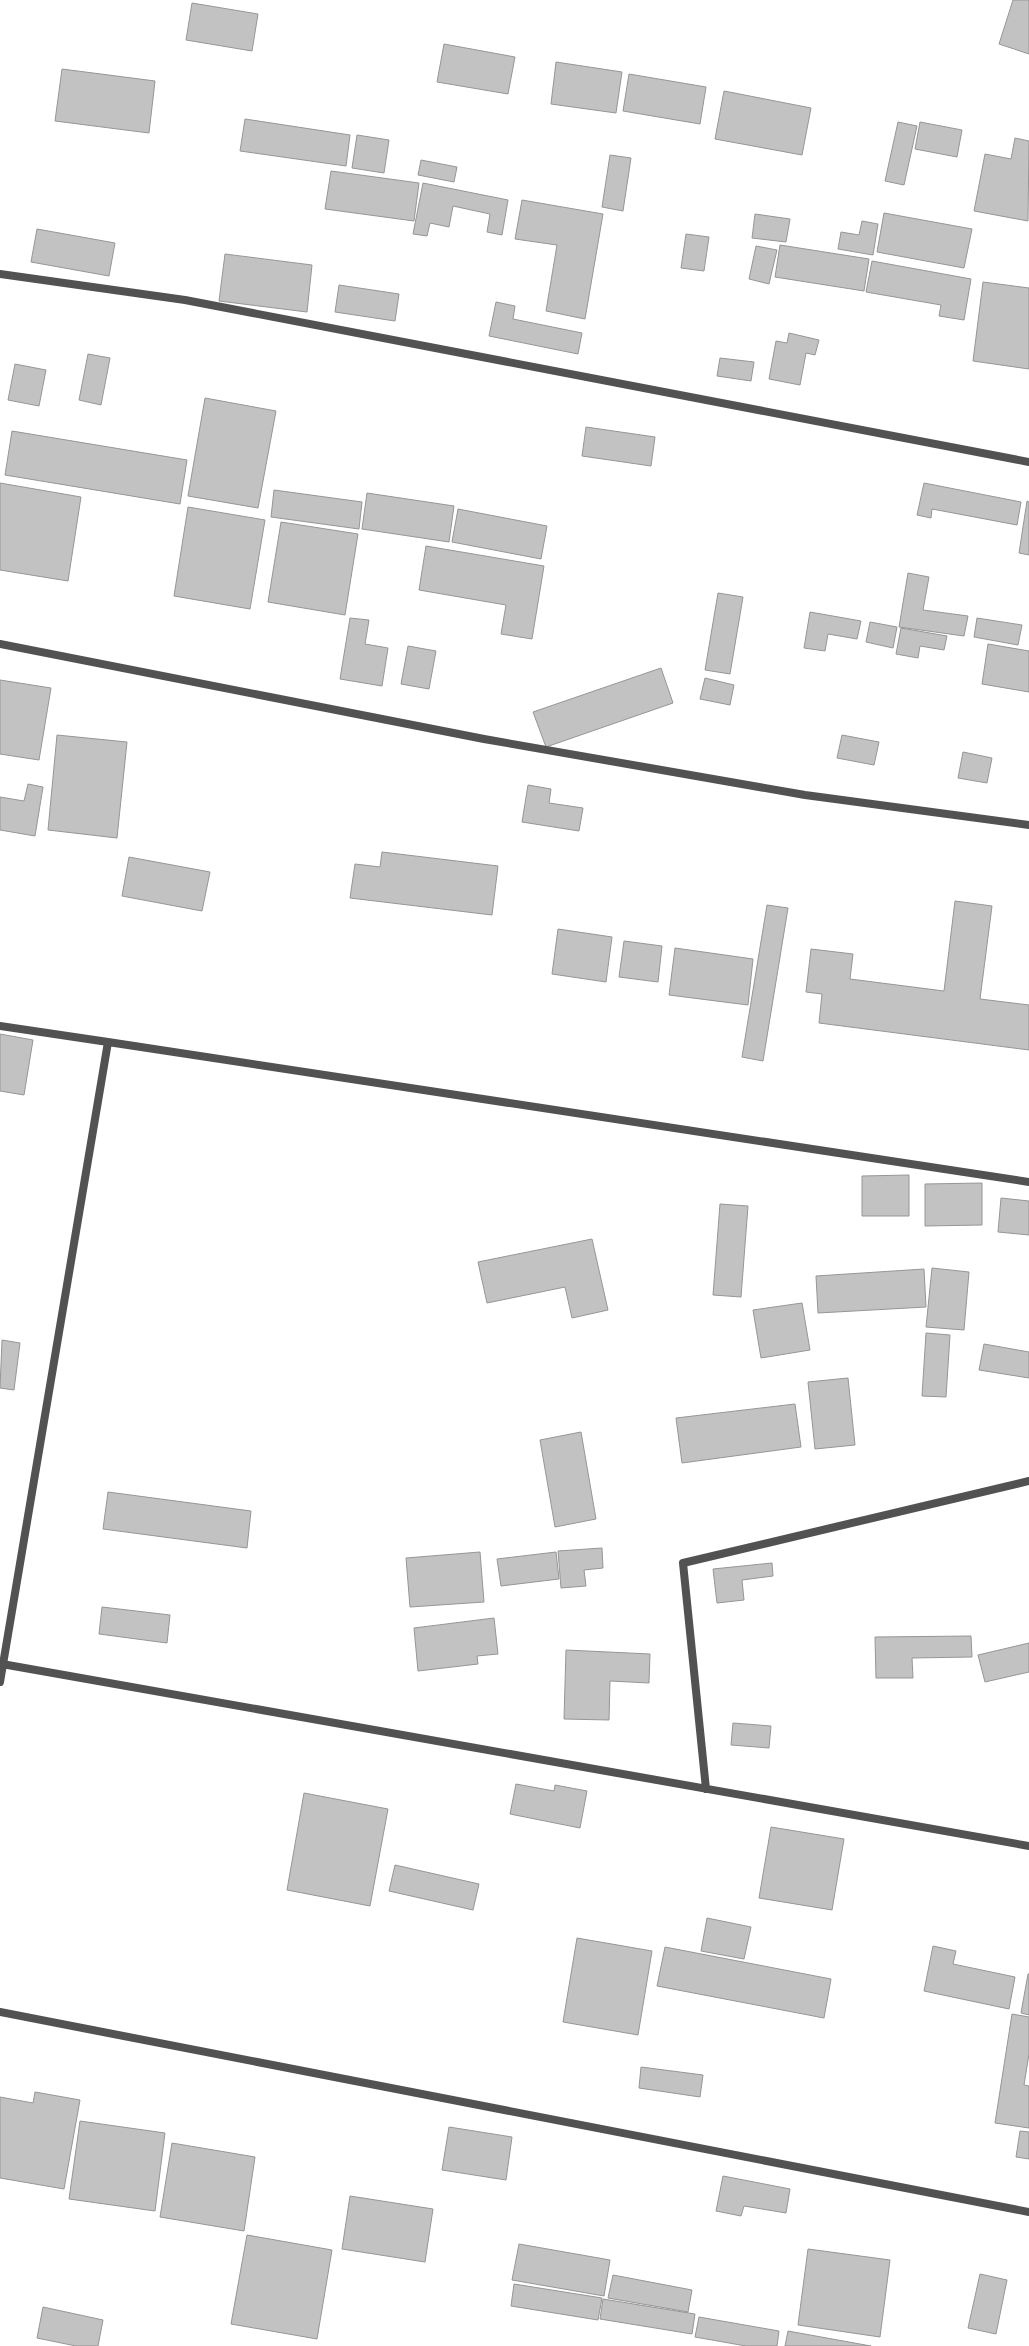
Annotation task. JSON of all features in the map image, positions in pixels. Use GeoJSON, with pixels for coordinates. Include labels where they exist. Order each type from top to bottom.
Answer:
{"type":"FeatureCollection","features":[{"type":"Feature","properties":{"kind":"street"},"geometry":{"type":"LineString","coordinates":[[0,274],[185,300],[1029,462]]}},
{"type":"Feature","properties":{"kind":"street"},"geometry":{"type":"LineString","coordinates":[[0,644],[484,739],[805,795],[1029,826]]}},
{"type":"Feature","properties":{"kind":"street"},"geometry":{"type":"LineString","coordinates":[[0,1026],[1029,1182]]}},
{"type":"Feature","properties":{"kind":"street"},"geometry":{"type":"LineString","coordinates":[[0,1682],[108,1042]]}},
{"type":"Feature","properties":{"kind":"street"},"geometry":{"type":"LineString","coordinates":[[706,1789],[683,1563],[1029,1481]]}},
{"type":"Feature","properties":{"kind":"street"},"geometry":{"type":"LineString","coordinates":[[2,1664],[1029,1846]]}},
{"type":"Feature","properties":{"kind":"street"},"geometry":{"type":"LineString","coordinates":[[0,2012],[1029,2212]]}},
{"type":"Feature","properties":{"kind":"building"},"geometry":{"type":"Polygon","coordinates":[[[1013,0],[1029,0],[1029,54],[999,44],[1013,0]]]}},
{"type":"Feature","properties":{"kind":"building"},"geometry":{"type":"Polygon","coordinates":[[[192,3],[258,14],[252,51],[186,40],[192,3]]]}},
{"type":"Feature","properties":{"kind":"building"},"geometry":{"type":"Polygon","coordinates":[[[444,44],[515,57],[508,94],[437,82],[444,44]]]}},
{"type":"Feature","properties":{"kind":"building"},"geometry":{"type":"Polygon","coordinates":[[[556,62],[622,72],[616,113],[551,104],[556,62]]]}},
{"type":"Feature","properties":{"kind":"building"},"geometry":{"type":"Polygon","coordinates":[[[62,69],[155,81],[149,133],[55,121],[62,69]]]}},
{"type":"Feature","properties":{"kind":"building"},"geometry":{"type":"Polygon","coordinates":[[[629,74],[706,87],[700,124],[623,111],[629,74]]]}},
{"type":"Feature","properties":{"kind":"building"},"geometry":{"type":"Polygon","coordinates":[[[724,91],[811,108],[802,155],[715,139],[724,91]]]}},
{"type":"Feature","properties":{"kind":"building"},"geometry":{"type":"Polygon","coordinates":[[[245,119],[350,135],[346,166],[240,151],[245,119]]]}},
{"type":"Feature","properties":{"kind":"building"},"geometry":{"type":"Polygon","coordinates":[[[898,122],[917,126],[904,185],[885,181],[898,122]]]}},
{"type":"Feature","properties":{"kind":"building"},"geometry":{"type":"Polygon","coordinates":[[[920,122],[962,130],[957,157],[915,149],[920,122]]]}},
{"type":"Feature","properties":{"kind":"building"},"geometry":{"type":"Polygon","coordinates":[[[357,135],[389,140],[384,173],[352,168],[357,135]]]}},
{"type":"Feature","properties":{"kind":"building"},"geometry":{"type":"Polygon","coordinates":[[[1015,138],[1029,141],[1028,221],[974,211],[985,154],[1011,159],[1015,138]]]}},
{"type":"Feature","properties":{"kind":"building"},"geometry":{"type":"Polygon","coordinates":[[[610,155],[631,158],[623,211],[602,207],[610,155]]]}},
{"type":"Feature","properties":{"kind":"building"},"geometry":{"type":"Polygon","coordinates":[[[421,160],[457,167],[454,182],[418,175],[421,160]]]}},
{"type":"Feature","properties":{"kind":"building"},"geometry":{"type":"Polygon","coordinates":[[[331,171],[419,183],[414,221],[325,209],[331,171]]]}},
{"type":"Feature","properties":{"kind":"building"},"geometry":{"type":"Polygon","coordinates":[[[423,183],[508,200],[502,235],[487,232],[490,214],[453,206],[449,227],[430,223],[427,236],[413,234],[423,183]]]}},
{"type":"Feature","properties":{"kind":"building"},"geometry":{"type":"Polygon","coordinates":[[[522,200],[603,214],[585,319],[546,311],[557,245],[515,239],[522,200]]]}},
{"type":"Feature","properties":{"kind":"building"},"geometry":{"type":"Polygon","coordinates":[[[884,213],[972,229],[964,268],[877,252],[884,213]]]}},
{"type":"Feature","properties":{"kind":"building"},"geometry":{"type":"Polygon","coordinates":[[[755,214],[790,219],[786,242],[752,238],[755,214]]]}},
{"type":"Feature","properties":{"kind":"building"},"geometry":{"type":"Polygon","coordinates":[[[862,221],[878,224],[873,255],[838,249],[841,232],[859,235],[862,221]]]}},
{"type":"Feature","properties":{"kind":"building"},"geometry":{"type":"Polygon","coordinates":[[[37,229],[115,243],[109,276],[31,262],[37,229]]]}},
{"type":"Feature","properties":{"kind":"building"},"geometry":{"type":"Polygon","coordinates":[[[686,234],[709,237],[704,271],[681,268],[686,234]]]}},
{"type":"Feature","properties":{"kind":"building"},"geometry":{"type":"Polygon","coordinates":[[[780,245],[869,259],[864,291],[775,277],[780,245]]]}},
{"type":"Feature","properties":{"kind":"building"},"geometry":{"type":"Polygon","coordinates":[[[756,246],[777,250],[769,284],[749,279],[756,246]]]}},
{"type":"Feature","properties":{"kind":"building"},"geometry":{"type":"Polygon","coordinates":[[[225,254],[312,265],[307,312],[219,301],[225,254]]]}},
{"type":"Feature","properties":{"kind":"building"},"geometry":{"type":"Polygon","coordinates":[[[872,261],[971,279],[964,320],[939,316],[941,305],[866,292],[872,261]]]}},
{"type":"Feature","properties":{"kind":"building"},"geometry":{"type":"Polygon","coordinates":[[[983,282],[1029,288],[1029,369],[973,361],[983,282]]]}},
{"type":"Feature","properties":{"kind":"building"},"geometry":{"type":"Polygon","coordinates":[[[339,285],[399,294],[395,321],[335,312],[339,285]]]}},
{"type":"Feature","properties":{"kind":"building"},"geometry":{"type":"Polygon","coordinates":[[[496,302],[515,306],[513,319],[582,333],[578,354],[489,336],[496,302]]]}},
{"type":"Feature","properties":{"kind":"building"},"geometry":{"type":"Polygon","coordinates":[[[789,333],[819,340],[815,355],[806,353],[800,385],[769,379],[776,341],[787,343],[789,333]]]}},
{"type":"Feature","properties":{"kind":"building"},"geometry":{"type":"Polygon","coordinates":[[[88,354],[110,358],[101,405],[79,400],[88,354]]]}},
{"type":"Feature","properties":{"kind":"building"},"geometry":{"type":"Polygon","coordinates":[[[720,358],[754,362],[751,381],[717,376],[720,358]]]}},
{"type":"Feature","properties":{"kind":"building"},"geometry":{"type":"Polygon","coordinates":[[[15,364],[46,370],[39,406],[8,400],[15,364]]]}},
{"type":"Feature","properties":{"kind":"building"},"geometry":{"type":"Polygon","coordinates":[[[205,398],[276,411],[258,508],[188,496],[205,398]]]}},
{"type":"Feature","properties":{"kind":"building"},"geometry":{"type":"Polygon","coordinates":[[[586,427],[655,437],[651,466],[582,456],[586,427]]]}},
{"type":"Feature","properties":{"kind":"building"},"geometry":{"type":"Polygon","coordinates":[[[12,431],[187,460],[180,504],[5,475],[12,431]]]}},
{"type":"Feature","properties":{"kind":"building"},"geometry":{"type":"Polygon","coordinates":[[[0,483],[81,497],[68,581],[0,570],[0,483]]]}},
{"type":"Feature","properties":{"kind":"building"},"geometry":{"type":"Polygon","coordinates":[[[924,483],[1021,502],[1017,525],[932,509],[931,518],[917,515],[924,483]]]}},
{"type":"Feature","properties":{"kind":"building"},"geometry":{"type":"Polygon","coordinates":[[[274,490],[362,502],[359,529],[271,517],[274,490]]]}},
{"type":"Feature","properties":{"kind":"building"},"geometry":{"type":"Polygon","coordinates":[[[367,493],[454,506],[449,542],[362,529],[367,493]]]}},
{"type":"Feature","properties":{"kind":"building"},"geometry":{"type":"Polygon","coordinates":[[[1027,501],[1029,502],[1029,555],[1019,553],[1027,501]]]}},
{"type":"Feature","properties":{"kind":"building"},"geometry":{"type":"Polygon","coordinates":[[[188,507],[265,520],[250,609],[174,596],[188,507]]]}},
{"type":"Feature","properties":{"kind":"building"},"geometry":{"type":"Polygon","coordinates":[[[458,509],[547,526],[541,559],[452,542],[458,509]]]}},
{"type":"Feature","properties":{"kind":"building"},"geometry":{"type":"Polygon","coordinates":[[[281,522],[358,534],[345,615],[268,602],[281,522]]]}},
{"type":"Feature","properties":{"kind":"building"},"geometry":{"type":"Polygon","coordinates":[[[426,546],[544,566],[532,639],[501,634],[506,605],[419,590],[426,546]]]}},
{"type":"Feature","properties":{"kind":"building"},"geometry":{"type":"Polygon","coordinates":[[[908,573],[929,577],[923,610],[968,616],[964,636],[899,627],[908,573]]]}},
{"type":"Feature","properties":{"kind":"building"},"geometry":{"type":"Polygon","coordinates":[[[718,593],[743,597],[730,674],[705,670],[718,593]]]}},
{"type":"Feature","properties":{"kind":"building"},"geometry":{"type":"Polygon","coordinates":[[[810,612],[861,621],[857,639],[828,634],[825,651],[804,648],[810,612]]]}},
{"type":"Feature","properties":{"kind":"building"},"geometry":{"type":"Polygon","coordinates":[[[350,618],[369,620],[365,644],[388,648],[382,686],[340,679],[350,618]]]}},
{"type":"Feature","properties":{"kind":"building"},"geometry":{"type":"Polygon","coordinates":[[[977,618],[1022,625],[1018,645],[974,637],[977,618]]]}},
{"type":"Feature","properties":{"kind":"building"},"geometry":{"type":"Polygon","coordinates":[[[870,622],[897,627],[893,648],[866,642],[870,622]]]}},
{"type":"Feature","properties":{"kind":"building"},"geometry":{"type":"Polygon","coordinates":[[[901,628],[947,636],[944,650],[920,646],[918,658],[896,654],[901,628]]]}},
{"type":"Feature","properties":{"kind":"building"},"geometry":{"type":"Polygon","coordinates":[[[988,644],[1029,651],[1029,692],[982,684],[988,644]]]}},
{"type":"Feature","properties":{"kind":"building"},"geometry":{"type":"Polygon","coordinates":[[[408,646],[436,651],[429,689],[401,684],[408,646]]]}},
{"type":"Feature","properties":{"kind":"building"},"geometry":{"type":"Polygon","coordinates":[[[661,668],[673,703],[546,747],[533,712],[661,668]]]}},
{"type":"Feature","properties":{"kind":"building"},"geometry":{"type":"Polygon","coordinates":[[[705,678],[734,685],[730,705],[700,699],[705,678]]]}},
{"type":"Feature","properties":{"kind":"building"},"geometry":{"type":"Polygon","coordinates":[[[0,680],[51,688],[39,760],[0,754],[0,680]]]}},
{"type":"Feature","properties":{"kind":"building"},"geometry":{"type":"Polygon","coordinates":[[[57,735],[127,742],[117,838],[48,830],[57,735]]]}},
{"type":"Feature","properties":{"kind":"building"},"geometry":{"type":"Polygon","coordinates":[[[842,735],[879,742],[874,765],[837,758],[842,735]]]}},
{"type":"Feature","properties":{"kind":"building"},"geometry":{"type":"Polygon","coordinates":[[[963,752],[992,758],[987,783],[958,778],[963,752]]]}},
{"type":"Feature","properties":{"kind":"building"},"geometry":{"type":"Polygon","coordinates":[[[28,784],[43,787],[35,836],[0,830],[0,797],[24,801],[28,784]]]}},
{"type":"Feature","properties":{"kind":"building"},"geometry":{"type":"Polygon","coordinates":[[[528,785],[551,789],[549,803],[583,808],[579,831],[522,822],[528,785]]]}},
{"type":"Feature","properties":{"kind":"building"},"geometry":{"type":"Polygon","coordinates":[[[382,852],[498,866],[492,915],[350,898],[355,864],[380,867],[382,852]]]}},
{"type":"Feature","properties":{"kind":"building"},"geometry":{"type":"Polygon","coordinates":[[[129,857],[210,872],[202,911],[122,896],[129,857]]]}},
{"type":"Feature","properties":{"kind":"building"},"geometry":{"type":"Polygon","coordinates":[[[955,901],[992,906],[980,999],[1029,1005],[1029,1050],[819,1023],[822,994],[806,992],[811,949],[853,954],[850,979],[944,991],[955,901]]]}},
{"type":"Feature","properties":{"kind":"building"},"geometry":{"type":"Polygon","coordinates":[[[767,905],[788,908],[763,1061],[742,1057],[767,905]]]}},
{"type":"Feature","properties":{"kind":"building"},"geometry":{"type":"Polygon","coordinates":[[[558,929],[612,937],[606,982],[552,974],[558,929]]]}},
{"type":"Feature","properties":{"kind":"building"},"geometry":{"type":"Polygon","coordinates":[[[624,941],[662,946],[658,982],[619,977],[624,941]]]}},
{"type":"Feature","properties":{"kind":"building"},"geometry":{"type":"Polygon","coordinates":[[[675,948],[753,959],[748,1005],[669,995],[675,948]]]}},
{"type":"Feature","properties":{"kind":"building"},"geometry":{"type":"Polygon","coordinates":[[[0,1034],[33,1040],[24,1095],[0,1091],[0,1034]]]}},
{"type":"Feature","properties":{"kind":"building"},"geometry":{"type":"Polygon","coordinates":[[[909,1175],[909,1216],[862,1216],[862,1176],[909,1175]]]}},
{"type":"Feature","properties":{"kind":"building"},"geometry":{"type":"Polygon","coordinates":[[[982,1183],[982,1225],[925,1226],[925,1184],[982,1183]]]}},
{"type":"Feature","properties":{"kind":"building"},"geometry":{"type":"Polygon","coordinates":[[[1001,1198],[1029,1201],[1029,1235],[998,1232],[1001,1198]]]}},
{"type":"Feature","properties":{"kind":"building"},"geometry":{"type":"Polygon","coordinates":[[[720,1204],[748,1206],[741,1297],[713,1295],[720,1204]]]}},
{"type":"Feature","properties":{"kind":"building"},"geometry":{"type":"Polygon","coordinates":[[[592,1239],[608,1310],[572,1318],[565,1287],[487,1303],[478,1262],[592,1239]]]}},
{"type":"Feature","properties":{"kind":"building"},"geometry":{"type":"Polygon","coordinates":[[[932,1268],[969,1272],[964,1330],[926,1327],[932,1268]]]}},
{"type":"Feature","properties":{"kind":"building"},"geometry":{"type":"Polygon","coordinates":[[[924,1269],[926,1307],[818,1313],[816,1276],[924,1269]]]}},
{"type":"Feature","properties":{"kind":"building"},"geometry":{"type":"Polygon","coordinates":[[[802,1303],[810,1350],[761,1358],[753,1310],[802,1303]]]}},
{"type":"Feature","properties":{"kind":"building"},"geometry":{"type":"Polygon","coordinates":[[[926,1333],[950,1335],[946,1397],[922,1396],[926,1333]]]}},
{"type":"Feature","properties":{"kind":"building"},"geometry":{"type":"Polygon","coordinates":[[[2,1340],[20,1343],[14,1390],[0,1388],[2,1340]]]}},
{"type":"Feature","properties":{"kind":"building"},"geometry":{"type":"Polygon","coordinates":[[[984,1344],[1029,1352],[1029,1378],[979,1370],[984,1344]]]}},
{"type":"Feature","properties":{"kind":"building"},"geometry":{"type":"Polygon","coordinates":[[[848,1378],[855,1445],[815,1449],[808,1382],[848,1378]]]}},
{"type":"Feature","properties":{"kind":"building"},"geometry":{"type":"Polygon","coordinates":[[[795,1404],[801,1447],[682,1463],[676,1418],[795,1404]]]}},
{"type":"Feature","properties":{"kind":"building"},"geometry":{"type":"Polygon","coordinates":[[[581,1432],[596,1519],[555,1527],[540,1440],[581,1432]]]}},
{"type":"Feature","properties":{"kind":"building"},"geometry":{"type":"Polygon","coordinates":[[[108,1492],[251,1511],[247,1548],[103,1529],[108,1492]]]}},
{"type":"Feature","properties":{"kind":"building"},"geometry":{"type":"Polygon","coordinates":[[[602,1548],[603,1568],[584,1570],[586,1586],[561,1588],[558,1551],[602,1548]]]}},
{"type":"Feature","properties":{"kind":"building"},"geometry":{"type":"Polygon","coordinates":[[[480,1552],[484,1602],[410,1607],[406,1558],[480,1552]]]}},
{"type":"Feature","properties":{"kind":"building"},"geometry":{"type":"Polygon","coordinates":[[[556,1552],[559,1579],[501,1586],[497,1559],[556,1552]]]}},
{"type":"Feature","properties":{"kind":"building"},"geometry":{"type":"Polygon","coordinates":[[[772,1563],[773,1576],[742,1580],[744,1600],[717,1603],[713,1569],[772,1563]]]}},
{"type":"Feature","properties":{"kind":"building"},"geometry":{"type":"Polygon","coordinates":[[[102,1607],[170,1615],[167,1643],[99,1634],[102,1607]]]}},
{"type":"Feature","properties":{"kind":"building"},"geometry":{"type":"Polygon","coordinates":[[[494,1618],[498,1654],[477,1656],[478,1664],[418,1671],[414,1628],[494,1618]]]}},
{"type":"Feature","properties":{"kind":"building"},"geometry":{"type":"Polygon","coordinates":[[[971,1636],[972,1657],[912,1658],[913,1678],[876,1678],[875,1637],[971,1636]]]}},
{"type":"Feature","properties":{"kind":"building"},"geometry":{"type":"Polygon","coordinates":[[[1029,1643],[1029,1672],[985,1682],[978,1655],[1029,1643]]]}},
{"type":"Feature","properties":{"kind":"building"},"geometry":{"type":"Polygon","coordinates":[[[566,1650],[650,1654],[649,1683],[610,1681],[609,1720],[564,1719],[566,1650]]]}},
{"type":"Feature","properties":{"kind":"building"},"geometry":{"type":"Polygon","coordinates":[[[733,1723],[771,1726],[769,1748],[731,1745],[733,1723]]]}},
{"type":"Feature","properties":{"kind":"building"},"geometry":{"type":"Polygon","coordinates":[[[516,1784],[554,1791],[555,1785],[587,1791],[580,1828],[510,1814],[516,1784]]]}},
{"type":"Feature","properties":{"kind":"building"},"geometry":{"type":"Polygon","coordinates":[[[304,1793],[388,1809],[370,1906],[287,1890],[304,1793]]]}},
{"type":"Feature","properties":{"kind":"building"},"geometry":{"type":"Polygon","coordinates":[[[771,1827],[844,1839],[832,1910],[759,1898],[771,1827]]]}},
{"type":"Feature","properties":{"kind":"building"},"geometry":{"type":"Polygon","coordinates":[[[395,1865],[479,1884],[473,1910],[389,1891],[395,1865]]]}},
{"type":"Feature","properties":{"kind":"building"},"geometry":{"type":"Polygon","coordinates":[[[707,1918],[751,1927],[744,1959],[701,1951],[707,1918]]]}},
{"type":"Feature","properties":{"kind":"building"},"geometry":{"type":"Polygon","coordinates":[[[577,1938],[652,1951],[638,2035],[563,2022],[577,1938]]]}},
{"type":"Feature","properties":{"kind":"building"},"geometry":{"type":"Polygon","coordinates":[[[933,1946],[956,1951],[953,1964],[1015,1977],[1009,2009],[924,1991],[933,1946]]]}},
{"type":"Feature","properties":{"kind":"building"},"geometry":{"type":"Polygon","coordinates":[[[665,1947],[831,1979],[824,2018],[657,1986],[665,1947]]]}},
{"type":"Feature","properties":{"kind":"building"},"geometry":{"type":"Polygon","coordinates":[[[1029,1974],[1029,2015],[1021,2013],[1029,1974]]]}},
{"type":"Feature","properties":{"kind":"building"},"geometry":{"type":"Polygon","coordinates":[[[1012,2014],[1029,2017],[1029,2054],[1024,2085],[1029,2086],[1029,2128],[995,2123],[1012,2014]]]}},
{"type":"Feature","properties":{"kind":"building"},"geometry":{"type":"Polygon","coordinates":[[[641,2067],[703,2075],[700,2097],[639,2088],[641,2067]]]}},
{"type":"Feature","properties":{"kind":"building"},"geometry":{"type":"Polygon","coordinates":[[[35,2092],[80,2100],[64,2189],[0,2178],[0,2097],[33,2103],[35,2092]]]}},
{"type":"Feature","properties":{"kind":"building"},"geometry":{"type":"Polygon","coordinates":[[[80,2121],[165,2133],[155,2211],[69,2199],[80,2121]]]}},
{"type":"Feature","properties":{"kind":"building"},"geometry":{"type":"Polygon","coordinates":[[[449,2127],[512,2137],[506,2180],[442,2170],[449,2127]]]}},
{"type":"Feature","properties":{"kind":"building"},"geometry":{"type":"Polygon","coordinates":[[[1020,2131],[1029,2132],[1029,2159],[1016,2157],[1020,2131]]]}},
{"type":"Feature","properties":{"kind":"building"},"geometry":{"type":"Polygon","coordinates":[[[172,2143],[255,2157],[244,2231],[160,2217],[172,2143]]]}},
{"type":"Feature","properties":{"kind":"building"},"geometry":{"type":"Polygon","coordinates":[[[723,2176],[790,2189],[786,2213],[744,2206],[741,2216],[716,2211],[723,2176]]]}},
{"type":"Feature","properties":{"kind":"building"},"geometry":{"type":"Polygon","coordinates":[[[350,2196],[433,2209],[425,2262],[342,2249],[350,2196]]]}},
{"type":"Feature","properties":{"kind":"building"},"geometry":{"type":"Polygon","coordinates":[[[247,2235],[332,2250],[317,2339],[231,2324],[247,2235]]]}},
{"type":"Feature","properties":{"kind":"building"},"geometry":{"type":"Polygon","coordinates":[[[519,2244],[610,2260],[604,2296],[512,2280],[519,2244]]]}},
{"type":"Feature","properties":{"kind":"building"},"geometry":{"type":"Polygon","coordinates":[[[808,2249],[890,2260],[880,2337],[798,2325],[808,2249]]]}},
{"type":"Feature","properties":{"kind":"building"},"geometry":{"type":"Polygon","coordinates":[[[980,2274],[1007,2280],[996,2334],[968,2328],[980,2274]]]}},
{"type":"Feature","properties":{"kind":"building"},"geometry":{"type":"Polygon","coordinates":[[[613,2275],[692,2290],[688,2312],[608,2298],[613,2275]]]}},
{"type":"Feature","properties":{"kind":"building"},"geometry":{"type":"Polygon","coordinates":[[[514,2284],[602,2298],[598,2320],[511,2306],[514,2284]]]}},
{"type":"Feature","properties":{"kind":"building"},"geometry":{"type":"Polygon","coordinates":[[[603,2299],[695,2314],[692,2334],[600,2319],[603,2299]]]}},
{"type":"Feature","properties":{"kind":"building"},"geometry":{"type":"Polygon","coordinates":[[[43,2307],[103,2320],[98,2346],[76,2346],[37,2338],[43,2307]]]}},
{"type":"Feature","properties":{"kind":"building"},"geometry":{"type":"Polygon","coordinates":[[[699,2317],[779,2331],[777,2346],[746,2346],[695,2337],[699,2317]]]}},
{"type":"Feature","properties":{"kind":"building"},"geometry":{"type":"Polygon","coordinates":[[[788,2331],[871,2346],[785,2346],[788,2331]]]}}]}
